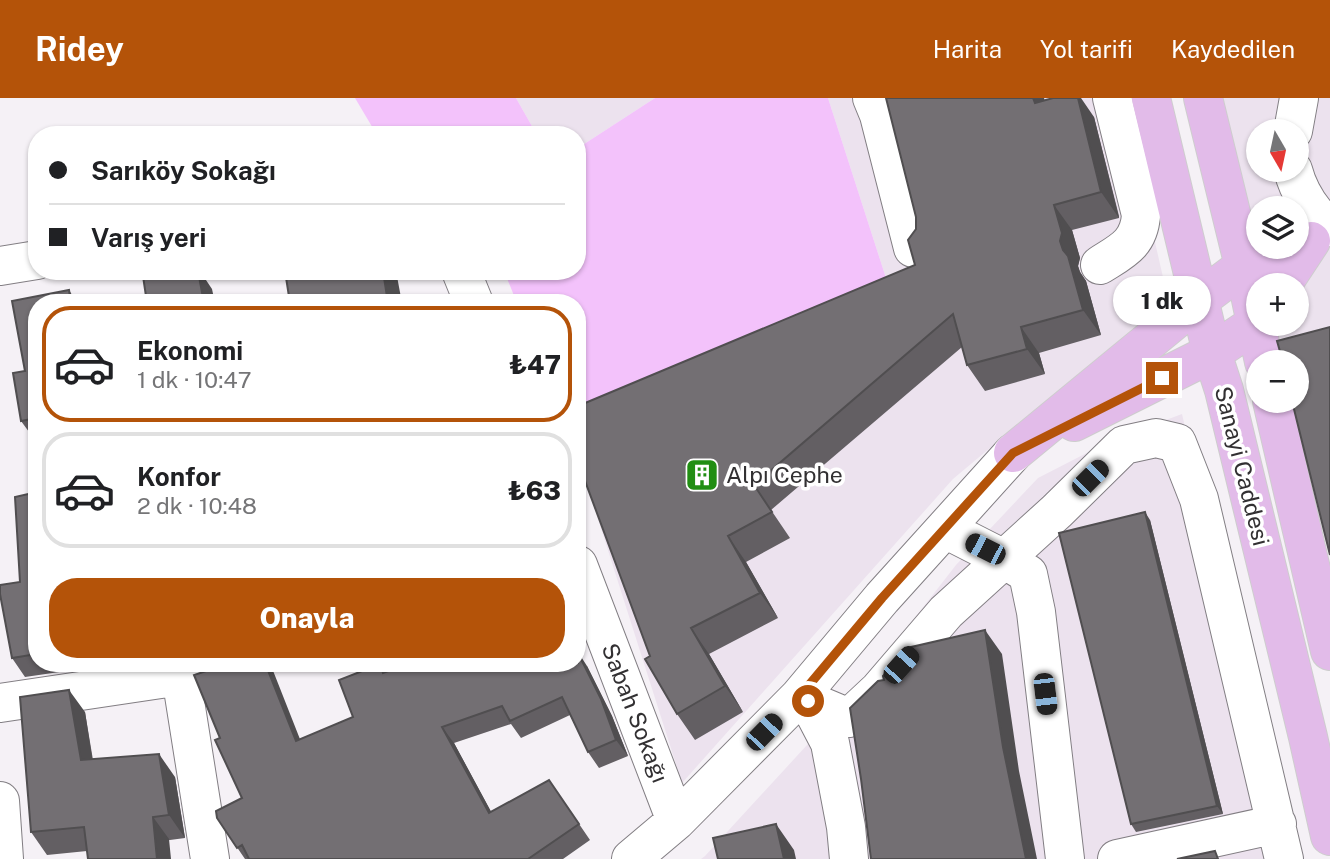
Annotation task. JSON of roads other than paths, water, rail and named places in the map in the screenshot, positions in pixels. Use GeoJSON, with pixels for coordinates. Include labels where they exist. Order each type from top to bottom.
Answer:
{"type":"FeatureCollection","features":[{"type":"Feature","properties":{"kind":"main road","name":"Sanayi Caddesi"},"geometry":{"type":"LineString","coordinates":[[1151,98],[1212,353],[1231,417],[1330,836]]}},
{"type":"Feature","properties":{"kind":"main road"},"geometry":{"type":"LineString","coordinates":[[1203,98],[1246,275]]}},
{"type":"Feature","properties":{"kind":"main road"},"geometry":{"type":"LineString","coordinates":[[1013,453],[1244,266],[1312,238]]}},
{"type":"Feature","properties":{"kind":"main road"},"geometry":{"type":"LineString","coordinates":[[1290,273],[1312,238]]}},
{"type":"Feature","properties":{"kind":"main road"},"geometry":{"type":"LineString","coordinates":[[1013,453],[1212,353],[1246,331]]}},
{"type":"Feature","properties":{"kind":"main road","name":"Sanayi Caddesi"},"geometry":{"type":"LineString","coordinates":[[1275,413],[1330,651]]}},
{"type":"Feature","properties":{"kind":"street"},"geometry":{"type":"LineString","coordinates":[[872,98],[913,248]]}},
{"type":"Feature","properties":{"kind":"street"},"geometry":{"type":"LineString","coordinates":[[1100,265],[1127,248],[1133,241],[1141,215],[1112,98]]}},
{"type":"Feature","properties":{"kind":"street"},"geometry":{"type":"LineString","coordinates":[[1295,119],[1298,98]]}},
{"type":"Feature","properties":{"kind":"street"},"geometry":{"type":"LineString","coordinates":[[1297,182],[1314,214],[1312,238]]}},
{"type":"Feature","properties":{"kind":"street"},"geometry":{"type":"LineString","coordinates":[[0,266],[28,261]]}},
{"type":"Feature","properties":{"kind":"street"},"geometry":{"type":"LineString","coordinates":[[803,699],[849,718],[879,690],[946,612],[1057,511],[1124,444],[1156,438],[1177,443],[1199,499],[1281,846]]}},
{"type":"Feature","properties":{"kind":"street"},"geometry":{"type":"LineString","coordinates":[[631,859],[676,821],[803,699],[882,598],[1013,453]]}},
{"type":"Feature","properties":{"kind":"street"},"geometry":{"type":"LineString","coordinates":[[944,529],[1028,574],[1036,612],[1065,859]]}},
{"type":"Feature","properties":{"kind":"street","name":"Sabah Sokağı"},"geometry":{"type":"LineString","coordinates":[[586,586],[676,821]]}},
{"type":"Feature","properties":{"kind":"street"},"geometry":{"type":"LineString","coordinates":[[0,703],[194,672]]}},
{"type":"Feature","properties":{"kind":"street"},"geometry":{"type":"LineString","coordinates":[[181,676],[210,859]]}},
{"type":"Feature","properties":{"kind":"street"},"geometry":{"type":"LineString","coordinates":[[803,699],[830,743],[846,827],[849,859]]}},
{"type":"Feature","properties":{"kind":"street"},"geometry":{"type":"LineString","coordinates":[[0,801],[3,851]]}},
{"type":"Feature","properties":{"kind":"street"},"geometry":{"type":"LineString","coordinates":[[1116,859],[1330,844]]}},
{"type":"Feature","properties":{"kind":"place","name":"Alpı Cephe"},"geometry":{"type":"Point","coordinates":[702,475]}}]}
